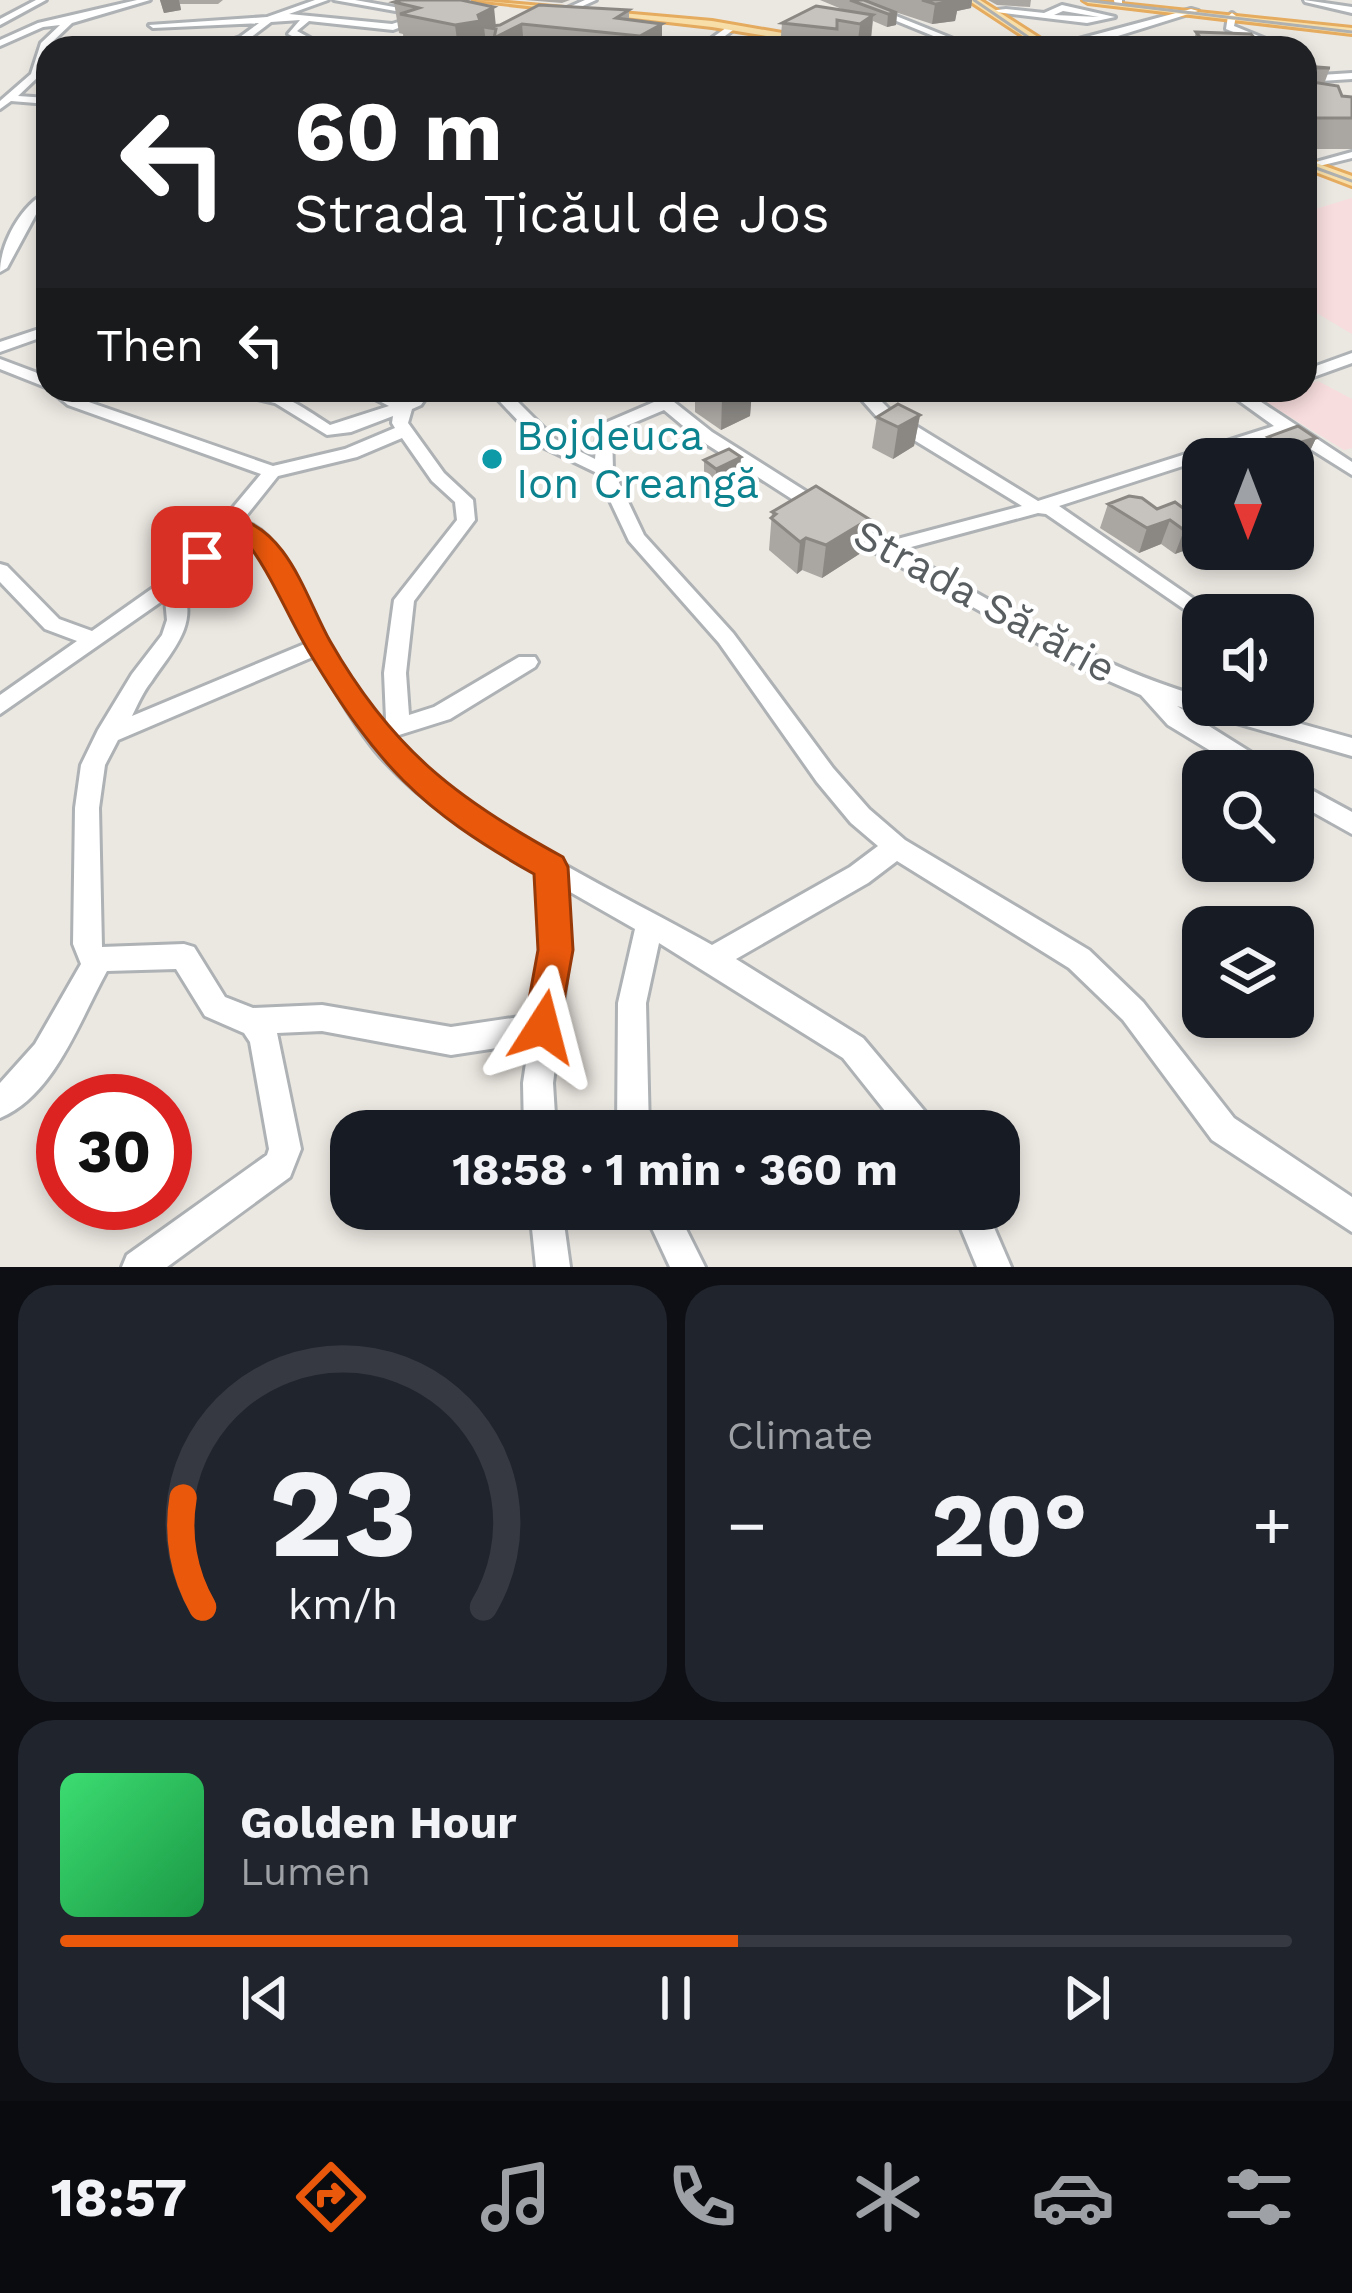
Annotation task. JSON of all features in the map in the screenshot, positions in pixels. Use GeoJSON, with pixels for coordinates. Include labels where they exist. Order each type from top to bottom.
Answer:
{"type":"FeatureCollection","features":[{"type":"Feature","properties":{"kind":"main road"},"geometry":{"type":"LineString","coordinates":[[478,0],[787,36]]}},
{"type":"Feature","properties":{"kind":"main road"},"geometry":{"type":"LineString","coordinates":[[973,0],[1024,36]]}},
{"type":"Feature","properties":{"kind":"main road"},"geometry":{"type":"LineString","coordinates":[[1088,0],[1232,10]]}},
{"type":"Feature","properties":{"kind":"main road"},"geometry":{"type":"LineString","coordinates":[[1163,7],[1232,10],[1352,32]]}},
{"type":"Feature","properties":{"kind":"main road"},"geometry":{"type":"LineString","coordinates":[[1317,167],[1352,181]]}},
{"type":"Feature","properties":{"kind":"street"},"geometry":{"type":"LineString","coordinates":[[0,22],[42,0]]}},
{"type":"Feature","properties":{"kind":"street"},"geometry":{"type":"LineString","coordinates":[[0,43],[41,26],[147,0],[153,36]]}},
{"type":"Feature","properties":{"kind":"street"},"geometry":{"type":"LineString","coordinates":[[247,36],[273,18],[324,0]]}},
{"type":"Feature","properties":{"kind":"street"},"geometry":{"type":"LineString","coordinates":[[338,0],[430,15],[393,28],[387,36]]}},
{"type":"Feature","properties":{"kind":"street"},"geometry":{"type":"LineString","coordinates":[[540,20],[592,0]]}},
{"type":"Feature","properties":{"kind":"street"},"geometry":{"type":"LineString","coordinates":[[849,0],[940,36]]}},
{"type":"Feature","properties":{"kind":"street"},"geometry":{"type":"LineString","coordinates":[[1308,0],[1352,10]]}},
{"type":"Feature","properties":{"kind":"street"},"geometry":{"type":"LineString","coordinates":[[73,6],[92,13]]}},
{"type":"Feature","properties":{"kind":"street"},"geometry":{"type":"LineString","coordinates":[[992,10],[1097,24],[1111,17],[1062,8],[1048,14]]}},
{"type":"Feature","properties":{"kind":"street"},"geometry":{"type":"LineString","coordinates":[[1111,36],[1194,10]]}},
{"type":"Feature","properties":{"kind":"street"},"geometry":{"type":"LineString","coordinates":[[1232,10],[1230,28],[1250,36]]}},
{"type":"Feature","properties":{"kind":"street"},"geometry":{"type":"LineString","coordinates":[[152,25],[301,18],[393,28]]}},
{"type":"Feature","properties":{"kind":"street"},"geometry":{"type":"LineString","coordinates":[[299,36],[291,32],[301,18]]}},
{"type":"Feature","properties":{"kind":"street"},"geometry":{"type":"LineString","coordinates":[[53,36],[69,21]]}},
{"type":"Feature","properties":{"kind":"street"},"geometry":{"type":"LineString","coordinates":[[716,36],[723,30]]}},
{"type":"Feature","properties":{"kind":"street"},"geometry":{"type":"LineString","coordinates":[[3,101],[36,72]]}},
{"type":"Feature","properties":{"kind":"street"},"geometry":{"type":"LineString","coordinates":[[1317,78],[1352,76]]}},
{"type":"Feature","properties":{"kind":"street"},"geometry":{"type":"LineString","coordinates":[[3,101],[36,101]]}},
{"type":"Feature","properties":{"kind":"street"},"geometry":{"type":"LineString","coordinates":[[1317,162],[1352,155]]}},
{"type":"Feature","properties":{"kind":"street"},"geometry":{"type":"LineString","coordinates":[[0,268],[36,203]]}},
{"type":"Feature","properties":{"kind":"street"},"geometry":{"type":"LineString","coordinates":[[0,347],[36,334]]}},
{"type":"Feature","properties":{"kind":"street"},"geometry":{"type":"LineString","coordinates":[[1317,371],[1352,358]]}},
{"type":"Feature","properties":{"kind":"street"},"geometry":{"type":"LineString","coordinates":[[0,364],[36,378]]}},
{"type":"Feature","properties":{"kind":"street"},"geometry":{"type":"LineString","coordinates":[[74,402],[272,472],[351,453],[404,431]]}},
{"type":"Feature","properties":{"kind":"street"},"geometry":{"type":"LineString","coordinates":[[285,402],[327,430],[415,402]]}},
{"type":"Feature","properties":{"kind":"street"},"geometry":{"type":"LineString","coordinates":[[394,402],[404,406]]}},
{"type":"Feature","properties":{"kind":"street"},"geometry":{"type":"LineString","coordinates":[[509,402],[549,443],[604,470]]}},
{"type":"Feature","properties":{"kind":"street"},"geometry":{"type":"LineString","coordinates":[[649,402],[604,430],[604,470],[636,537],[726,638],[860,816],[896,847],[1078,959],[1133,1011],[1222,1130],[1352,1216]]}},
{"type":"Feature","properties":{"kind":"street","name":"Strada Sărărie"},"geometry":{"type":"LineString","coordinates":[[663,402],[706,436],[883,549],[1101,669],[1147,689],[1352,747]]}},
{"type":"Feature","properties":{"kind":"street"},"geometry":{"type":"LineString","coordinates":[[872,402],[884,414],[1036,507],[1052,510],[1182,598]]}},
{"type":"Feature","properties":{"kind":"street"},"geometry":{"type":"LineString","coordinates":[[1250,402],[1352,470]]}},
{"type":"Feature","properties":{"kind":"street"},"geometry":{"type":"LineString","coordinates":[[388,734],[404,600],[426,568],[460,534],[467,511],[464,500],[438,477],[404,431],[400,423],[404,406]]}},
{"type":"Feature","properties":{"kind":"street"},"geometry":{"type":"LineString","coordinates":[[883,549],[1036,507],[1287,427]]}},
{"type":"Feature","properties":{"kind":"street"},"geometry":{"type":"LineString","coordinates":[[0,706],[167,588],[232,524],[272,472]]}},
{"type":"Feature","properties":{"kind":"street"},"geometry":{"type":"LineString","coordinates":[[232,524],[248,527],[280,566],[319,646],[388,734],[406,769],[481,828],[712,959],[853,1048],[904,1110]]}},
{"type":"Feature","properties":{"kind":"street"},"geometry":{"type":"LineString","coordinates":[[0,570],[52,624],[95,640]]}},
{"type":"Feature","properties":{"kind":"street"},"geometry":{"type":"LineString","coordinates":[[167,588],[175,592],[177,620],[172,637],[105,736],[93,765],[87,808],[87,944],[91,955],[99,959],[184,956],[207,1002],[234,1018],[322,1018],[451,1041],[543,1027]]}},
{"type":"Feature","properties":{"kind":"street"},"geometry":{"type":"LineString","coordinates":[[105,736],[319,646]]}},
{"type":"Feature","properties":{"kind":"street"},"geometry":{"type":"LineString","coordinates":[[388,734],[442,713],[526,662]]}},
{"type":"Feature","properties":{"kind":"street"},"geometry":{"type":"LineString","coordinates":[[1147,689],[1176,719],[1228,750]]}},
{"type":"Feature","properties":{"kind":"street"},"geometry":{"type":"LineString","coordinates":[[1314,801],[1352,824]]}},
{"type":"Feature","properties":{"kind":"street"},"geometry":{"type":"LineString","coordinates":[[712,959],[860,875],[896,847]]}},
{"type":"Feature","properties":{"kind":"street"},"geometry":{"type":"LineString","coordinates":[[541,1110],[543,1027],[556,950],[551,867]]}},
{"type":"Feature","properties":{"kind":"street"},"geometry":{"type":"LineString","coordinates":[[634,1110],[632,1003],[650,925]]}},
{"type":"Feature","properties":{"kind":"street"},"geometry":{"type":"LineString","coordinates":[[0,1103],[30,1078],[60,1039],[74,1002],[99,959]]}},
{"type":"Feature","properties":{"kind":"street"},"geometry":{"type":"LineString","coordinates":[[139,1267],[240,1196],[284,1158],[285,1138],[274,1082],[264,1038],[253,1021]]}},
{"type":"Feature","properties":{"kind":"street"},"geometry":{"type":"LineString","coordinates":[[549,1230],[553,1267]]}},
{"type":"Feature","properties":{"kind":"street"},"geometry":{"type":"LineString","coordinates":[[670,1230],[688,1267]]}},
{"type":"Feature","properties":{"kind":"street"},"geometry":{"type":"LineString","coordinates":[[978,1230],[994,1267]]}},
{"type":"Feature","properties":{"kind":"shaded area"},"geometry":{"type":"Polygon","coordinates":[[[1352,198],[1352,334],[1317,313],[1317,208],[1352,198]]]}},
{"type":"Feature","properties":{"kind":"shaded area"},"geometry":{"type":"Polygon","coordinates":[[[1317,381],[1352,399],[1352,448],[1344,450],[1266,402],[1317,402],[1317,381]]]}},
{"type":"Feature","properties":{"kind":"building"},"geometry":{"type":"Polygon","coordinates":[[[461,0],[494,7],[478,15],[480,21],[455,25],[400,14],[419,8],[394,2],[461,0]]]}},
{"type":"Feature","properties":{"kind":"building"},"geometry":{"type":"Polygon","coordinates":[[[850,0],[864,0],[897,13],[888,14],[850,0]]]}},
{"type":"Feature","properties":{"kind":"building"},"geometry":{"type":"Polygon","coordinates":[[[539,5],[629,10],[616,18],[662,24],[640,36],[522,24],[494,36],[496,29],[484,27],[500,25],[539,5]]]}},
{"type":"Feature","properties":{"kind":"building"},"geometry":{"type":"Polygon","coordinates":[[[816,6],[873,15],[860,24],[837,20],[837,29],[782,23],[816,6]]]}},
{"type":"Feature","properties":{"kind":"building"},"geometry":{"type":"Polygon","coordinates":[[[1196,32],[1253,36],[1199,36],[1196,32]]]}},
{"type":"Feature","properties":{"kind":"building"},"geometry":{"type":"Polygon","coordinates":[[[1317,83],[1338,86],[1342,96],[1352,97],[1352,118],[1317,118],[1317,83]]]}},
{"type":"Feature","properties":{"kind":"building"},"geometry":{"type":"Polygon","coordinates":[[[898,404],[920,415],[898,427],[877,417],[898,404]]]}},
{"type":"Feature","properties":{"kind":"building"},"geometry":{"type":"Polygon","coordinates":[[[1298,426],[1316,438],[1270,438],[1298,426]]]}},
{"type":"Feature","properties":{"kind":"building"},"geometry":{"type":"Polygon","coordinates":[[[729,449],[741,457],[716,469],[704,460],[729,449]]]}},
{"type":"Feature","properties":{"kind":"building"},"geometry":{"type":"Polygon","coordinates":[[[816,486],[869,519],[826,545],[806,538],[800,542],[771,518],[776,514],[772,512],[816,486]]]}},
{"type":"Feature","properties":{"kind":"building"},"geometry":{"type":"Polygon","coordinates":[[[1129,496],[1142,498],[1157,509],[1175,502],[1182,507],[1182,529],[1170,520],[1147,528],[1108,504],[1129,496]]]}},
{"type":"Feature","properties":{"kind":"tram line"},"geometry":{"type":"LineString","coordinates":[[974,0],[1026,36]]}},
{"type":"Feature","properties":{"kind":"tram line"},"geometry":{"type":"LineString","coordinates":[[1084,0],[1352,32]]}},
{"type":"Feature","properties":{"kind":"tram line"},"geometry":{"type":"LineString","coordinates":[[1317,168],[1352,181]]}},
{"type":"Feature","properties":{"kind":"place","name":"Bojdeuca Ion Creangă"},"geometry":{"type":"Point","coordinates":[492,459]}},
{"type":"Feature","properties":{"kind":"route"},"geometry":{"type":"LineString","coordinates":[[202,557],[232,524],[248,527],[280,566],[319,646],[380,740],[406,769],[481,828],[551,867],[556,950],[543,1027]]}}]}
